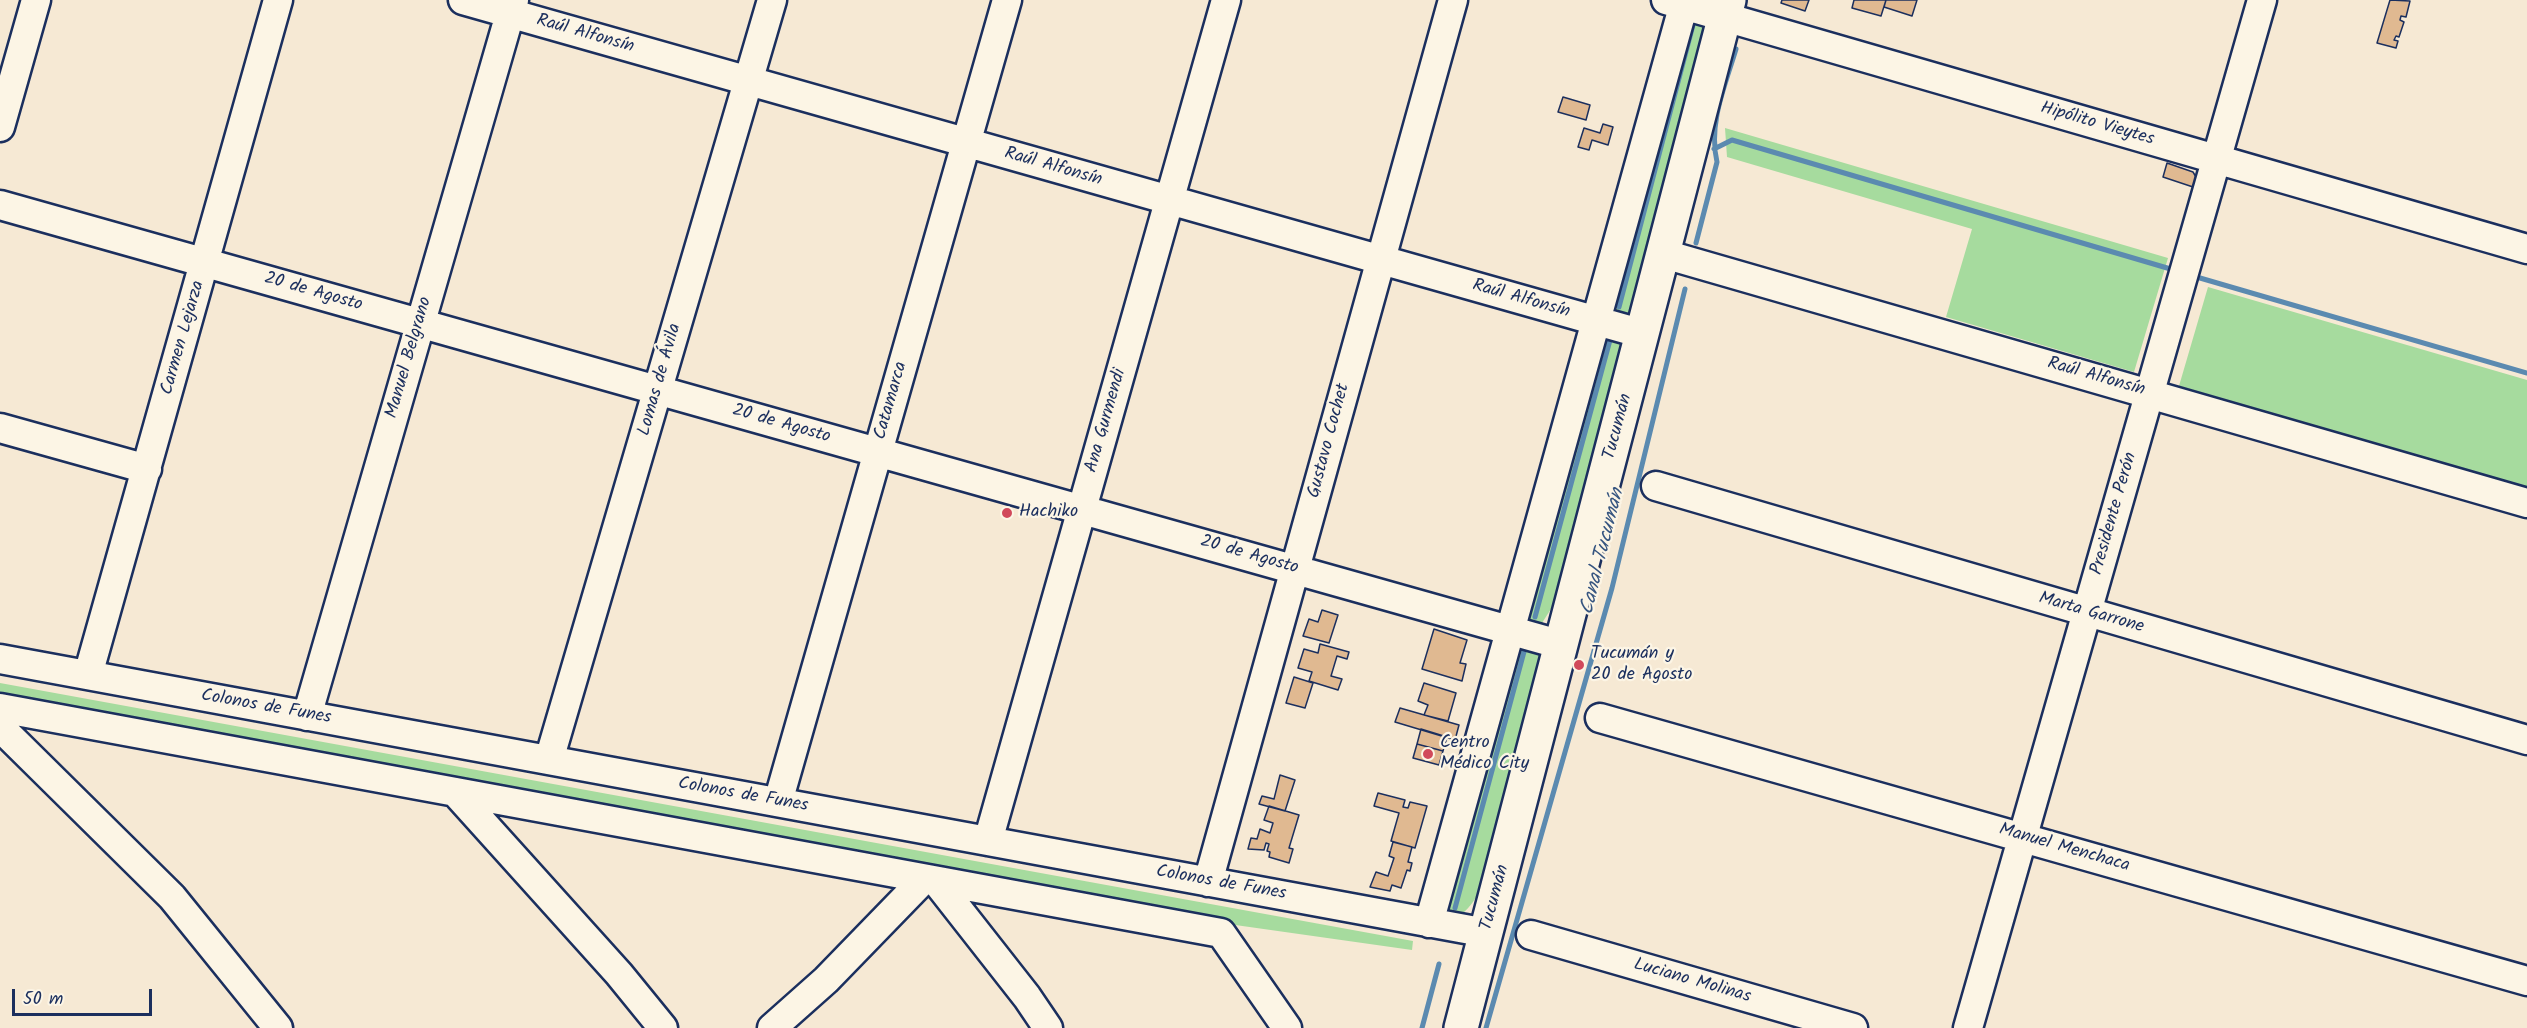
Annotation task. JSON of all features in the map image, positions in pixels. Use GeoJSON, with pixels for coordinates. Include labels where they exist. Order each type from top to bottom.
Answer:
{"type":"FeatureCollection","features":[{"type":"Feature","properties":{"kind":"main road","name":"Tucumán"},"geometry":{"type":"LineString","coordinates":[[1461,1028],[1664,254],[1726,8]]}},
{"type":"Feature","properties":{"kind":"street"},"geometry":{"type":"LineString","coordinates":[[0,128],[36,0]]}},
{"type":"Feature","properties":{"kind":"street","name":"Carmen Lejarza"},"geometry":{"type":"LineString","coordinates":[[88,675],[278,0]]}},
{"type":"Feature","properties":{"kind":"street","name":"Raúl Alfonsín"},"geometry":{"type":"LineString","coordinates":[[463,0],[512,7],[749,81],[1643,334]]}},
{"type":"Feature","properties":{"kind":"street","name":"Lomas de Ávila"},"geometry":{"type":"LineString","coordinates":[[549,760],[772,0]]}},
{"type":"Feature","properties":{"kind":"street","name":"Catamarca"},"geometry":{"type":"LineString","coordinates":[[778,802],[1007,0]]}},
{"type":"Feature","properties":{"kind":"street","name":"Ana Gurmendi"},"geometry":{"type":"LineString","coordinates":[[988,841],[1226,0]]}},
{"type":"Feature","properties":{"kind":"street","name":"Gustavo Cochet"},"geometry":{"type":"LineString","coordinates":[[1208,882],[1453,0]]}},
{"type":"Feature","properties":{"kind":"street","name":"Presidente Perón"},"geometry":{"type":"LineString","coordinates":[[1968,1028],[2262,0]]}},
{"type":"Feature","properties":{"kind":"street"},"geometry":{"type":"LineString","coordinates":[[1429,922],[1596,321],[1678,2]]}},
{"type":"Feature","properties":{"kind":"street","name":"Hipólito Vieytes"},"geometry":{"type":"LineString","coordinates":[[1678,2],[1726,8],[2217,159],[2527,249]]}},
{"type":"Feature","properties":{"kind":"street","name":"Manuel Belgrano"},"geometry":{"type":"LineString","coordinates":[[307,716],[512,7]]}},
{"type":"Feature","properties":{"kind":"street","name":"20 de Agosto"},"geometry":{"type":"LineString","coordinates":[[0,205],[1562,645]]}},
{"type":"Feature","properties":{"kind":"street","name":"Raúl Alfonsín"},"geometry":{"type":"LineString","coordinates":[[1664,254],[2527,503]]}},
{"type":"Feature","properties":{"kind":"street"},"geometry":{"type":"LineString","coordinates":[[0,428],[147,469]]}},
{"type":"Feature","properties":{"kind":"street","name":"Marta Garrone"},"geometry":{"type":"LineString","coordinates":[[1656,486],[2527,740]]}},
{"type":"Feature","properties":{"kind":"street","name":"Colonos de Funes"},"geometry":{"type":"LineString","coordinates":[[0,659],[1487,933]]}},
{"type":"Feature","properties":{"kind":"street"},"geometry":{"type":"LineString","coordinates":[[0,708],[1221,933],[1287,1028]]}},
{"type":"Feature","properties":{"kind":"street","name":"Manuel Menchaca"},"geometry":{"type":"LineString","coordinates":[[1600,718],[2527,981]]}},
{"type":"Feature","properties":{"kind":"street"},"geometry":{"type":"LineString","coordinates":[[0,727],[172,897],[278,1028]]}},
{"type":"Feature","properties":{"kind":"street"},"geometry":{"type":"LineString","coordinates":[[455,792],[611,966],[663,1028]]}},
{"type":"Feature","properties":{"kind":"street"},"geometry":{"type":"LineString","coordinates":[[772,1028],[826,980],[930,880]]}},
{"type":"Feature","properties":{"kind":"street"},"geometry":{"type":"LineString","coordinates":[[930,880],[1048,1028]]}},
{"type":"Feature","properties":{"kind":"street","name":"Luciano Molinas"},"geometry":{"type":"LineString","coordinates":[[1531,935],[1853,1028]]}},
{"type":"Feature","properties":{"kind":"green space"},"geometry":{"type":"Polygon","coordinates":[[[1707,17],[1636,309],[1625,316],[1614,313],[1608,301],[1682,24],[1707,17]]]}},
{"type":"Feature","properties":{"kind":"green space"},"geometry":{"type":"Polygon","coordinates":[[[1725,128],[2168,258],[2134,372],[1946,317],[1972,229],[1727,157],[1725,128]]]}},
{"type":"Feature","properties":{"kind":"green space"},"geometry":{"type":"Polygon","coordinates":[[[2208,287],[2527,380],[2527,487],[2179,386],[2208,287]]]}},
{"type":"Feature","properties":{"kind":"green space"},"geometry":{"type":"Polygon","coordinates":[[[1601,331],[1626,340],[1556,601],[1542,623],[1531,624],[1525,619],[1601,331]]]}},
{"type":"Feature","properties":{"kind":"green space"},"geometry":{"type":"Polygon","coordinates":[[[1521,643],[1543,651],[1492,863],[1475,899],[1459,916],[1445,911],[1521,643]]]}},
{"type":"Feature","properties":{"kind":"green space"},"geometry":{"type":"Polygon","coordinates":[[[0,683],[1413,941],[1412,950],[1200,920],[1001,878],[0,694],[0,683]]]}},
{"type":"Feature","properties":{"kind":"building"},"geometry":{"type":"Polygon","coordinates":[[[1782,0],[1809,0],[1805,11],[1781,3],[1782,0]]]}},
{"type":"Feature","properties":{"kind":"building"},"geometry":{"type":"Polygon","coordinates":[[[1854,0],[1886,0],[1881,16],[1852,8],[1854,0]]]}},
{"type":"Feature","properties":{"kind":"building"},"geometry":{"type":"Polygon","coordinates":[[[1886,0],[1917,0],[1912,16],[1884,7],[1886,0]]]}},
{"type":"Feature","properties":{"kind":"building"},"geometry":{"type":"Polygon","coordinates":[[[2390,0],[2410,1],[2406,17],[2401,16],[2400,20],[2404,22],[2399,37],[2396,36],[2394,40],[2398,41],[2396,48],[2377,43],[2390,0]]]}},
{"type":"Feature","properties":{"kind":"building"},"geometry":{"type":"Polygon","coordinates":[[[1563,97],[1590,105],[1586,120],[1558,112],[1563,97]]]}},
{"type":"Feature","properties":{"kind":"building"},"geometry":{"type":"Polygon","coordinates":[[[1603,124],[1613,127],[1608,145],[1592,140],[1589,150],[1578,147],[1584,128],[1600,133],[1603,124]]]}},
{"type":"Feature","properties":{"kind":"building"},"geometry":{"type":"Polygon","coordinates":[[[2167,163],[2193,172],[2196,177],[2193,187],[2163,177],[2167,163]]]}},
{"type":"Feature","properties":{"kind":"building"},"geometry":{"type":"Polygon","coordinates":[[[1322,610],[1338,615],[1329,643],[1303,636],[1309,619],[1318,622],[1322,610]]]}},
{"type":"Feature","properties":{"kind":"building"},"geometry":{"type":"Polygon","coordinates":[[[1434,629],[1467,640],[1460,663],[1466,664],[1462,681],[1422,669],[1434,629]]]}},
{"type":"Feature","properties":{"kind":"building"},"geometry":{"type":"Polygon","coordinates":[[[1320,644],[1349,652],[1347,659],[1337,656],[1331,676],[1342,679],[1338,690],[1309,681],[1312,672],[1298,668],[1304,649],[1318,653],[1320,644]]]}},
{"type":"Feature","properties":{"kind":"building"},"geometry":{"type":"Polygon","coordinates":[[[1294,677],[1313,683],[1305,708],[1286,703],[1294,677]]]}},
{"type":"Feature","properties":{"kind":"building"},"geometry":{"type":"Polygon","coordinates":[[[1424,683],[1456,693],[1448,721],[1424,715],[1428,705],[1418,701],[1424,683]]]}},
{"type":"Feature","properties":{"kind":"building"},"geometry":{"type":"Polygon","coordinates":[[[1400,708],[1459,725],[1455,740],[1395,722],[1400,708]]]}},
{"type":"Feature","properties":{"kind":"building"},"geometry":{"type":"Polygon","coordinates":[[[1421,729],[1447,737],[1443,751],[1417,744],[1421,729]]]}},
{"type":"Feature","properties":{"kind":"building","name":"Centro Médico City"},"geometry":{"type":"Polygon","coordinates":[[[1417,744],[1443,751],[1439,765],[1413,758],[1417,744]]]}},
{"type":"Feature","properties":{"kind":"building"},"geometry":{"type":"Polygon","coordinates":[[[1280,775],[1295,780],[1285,811],[1259,804],[1262,796],[1274,799],[1280,775]]]}},
{"type":"Feature","properties":{"kind":"building"},"geometry":{"type":"Polygon","coordinates":[[[1378,793],[1405,800],[1403,807],[1408,808],[1410,802],[1427,806],[1415,848],[1391,841],[1399,813],[1374,806],[1378,793]]]}},
{"type":"Feature","properties":{"kind":"building"},"geometry":{"type":"Polygon","coordinates":[[[1269,806],[1299,815],[1289,848],[1293,849],[1289,863],[1269,857],[1270,852],[1267,851],[1269,844],[1266,843],[1264,850],[1248,849],[1251,838],[1257,839],[1260,829],[1270,833],[1273,823],[1264,820],[1269,806]]]}},
{"type":"Feature","properties":{"kind":"building"},"geometry":{"type":"Polygon","coordinates":[[[1393,842],[1412,847],[1408,862],[1412,863],[1410,871],[1407,870],[1401,888],[1392,885],[1390,891],[1370,887],[1376,872],[1388,876],[1394,858],[1389,856],[1393,842]]]}},
{"type":"Feature","properties":{"kind":"waterway","name":"Canal Tucumán"},"geometry":{"type":"LineString","coordinates":[[1619,307],[1694,21]]}},
{"type":"Feature","properties":{"kind":"waterway","name":"Canal Tucumán"},"geometry":{"type":"LineString","coordinates":[[1696,243],[1717,162],[1716,119],[1736,49]]}},
{"type":"Feature","properties":{"kind":"waterway"},"geometry":{"type":"LineString","coordinates":[[1714,149],[1732,140],[2174,270]]}},
{"type":"Feature","properties":{"kind":"waterway"},"geometry":{"type":"LineString","coordinates":[[2200,278],[2527,373]]}},
{"type":"Feature","properties":{"kind":"waterway","name":"Canal Tucumán"},"geometry":{"type":"LineString","coordinates":[[1486,1028],[1612,588],[1685,289]]}},
{"type":"Feature","properties":{"kind":"waterway","name":"Canal Tucumán"},"geometry":{"type":"LineString","coordinates":[[1535,617],[1610,340]]}},
{"type":"Feature","properties":{"kind":"waterway","name":"Canal Tucumán"},"geometry":{"type":"LineString","coordinates":[[1455,908],[1525,648]]}},
{"type":"Feature","properties":{"kind":"waterway","name":"Canal Tucumán"},"geometry":{"type":"LineString","coordinates":[[1422,1028],[1439,964]]}},
{"type":"Feature","properties":{"kind":"place","name":"Hachiko"},"geometry":{"type":"Point","coordinates":[1007,513]}},
{"type":"Feature","properties":{"kind":"place","name":"Tucumán y 20 de Agosto"},"geometry":{"type":"Point","coordinates":[1579,665]}},
{"type":"Feature","properties":{"kind":"place","name":"Centro Médico City"},"geometry":{"type":"Point","coordinates":[1428,754]}}]}
